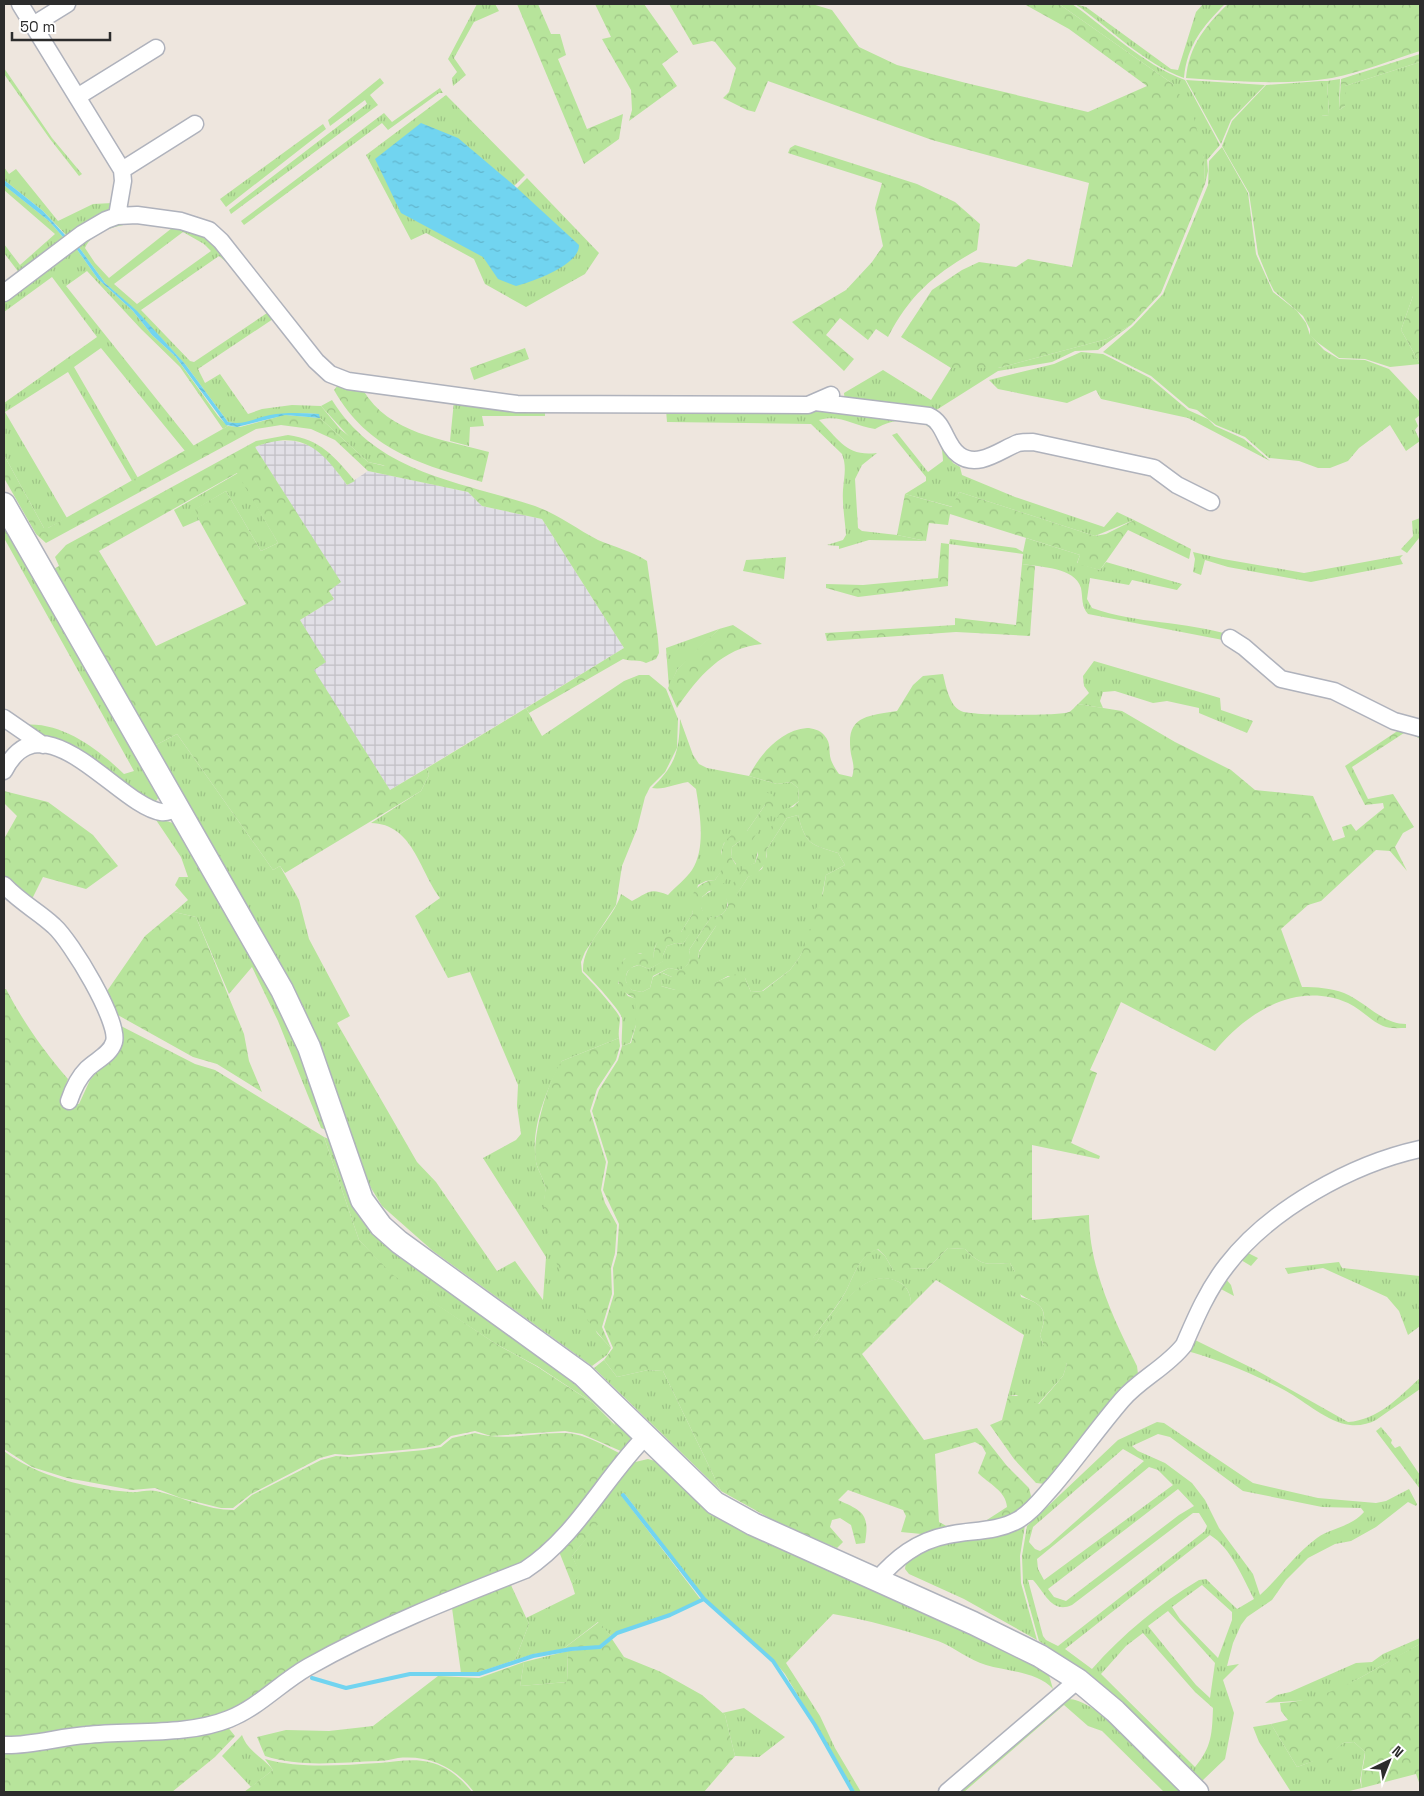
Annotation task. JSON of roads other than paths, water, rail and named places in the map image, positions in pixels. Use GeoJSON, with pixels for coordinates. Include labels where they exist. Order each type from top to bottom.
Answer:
{"type":"FeatureCollection","features":[{"type":"Feature","properties":{"kind":"main road"},"geometry":{"type":"LineString","coordinates":[[4,504],[234,902],[295,1017],[315,1065],[355,1183],[369,1212],[381,1226],[399,1242],[583,1375],[715,1503],[729,1512],[1006,1638],[1040,1656],[1078,1680],[1140,1733],[1197,1792]]}},
{"type":"Feature","properties":{"kind":"street"},"geometry":{"type":"LineString","coordinates":[[20,4],[122,170],[123,181],[117,216]]}},
{"type":"Feature","properties":{"kind":"street"},"geometry":{"type":"LineString","coordinates":[[33,25],[67,4]]}},
{"type":"Feature","properties":{"kind":"street"},"geometry":{"type":"LineString","coordinates":[[77,97],[156,48]]}},
{"type":"Feature","properties":{"kind":"street"},"geometry":{"type":"LineString","coordinates":[[122,170],[195,124]]}},
{"type":"Feature","properties":{"kind":"street"},"geometry":{"type":"LineString","coordinates":[[4,293],[97,224],[117,216],[157,216],[193,224],[209,230],[231,252],[316,361],[330,374],[348,381],[516,404],[793,406],[808,405],[831,396]]}},
{"type":"Feature","properties":{"kind":"street"},"geometry":{"type":"LineString","coordinates":[[815,402],[935,418],[954,451],[970,460],[998,454],[1019,443],[1033,442],[1154,468],[1177,485],[1211,502]]}},
{"type":"Feature","properties":{"kind":"street"},"geometry":{"type":"LineString","coordinates":[[1230,638],[1244,647],[1271,673],[1281,679],[1334,691],[1394,721],[1420,728]]}},
{"type":"Feature","properties":{"kind":"street"},"geometry":{"type":"LineString","coordinates":[[4,718],[43,745]]}},
{"type":"Feature","properties":{"kind":"street"},"geometry":{"type":"LineString","coordinates":[[4,771],[20,751],[32,746],[43,745],[63,750],[82,760],[138,803],[151,810],[165,812],[179,807]]}},
{"type":"Feature","properties":{"kind":"street"},"geometry":{"type":"LineString","coordinates":[[4,885],[28,907],[55,926],[68,941],[111,1016],[115,1032],[114,1043],[108,1053],[78,1079],[69,1101]]}},
{"type":"Feature","properties":{"kind":"street"},"geometry":{"type":"LineString","coordinates":[[876,1580],[892,1562],[911,1548],[927,1541],[948,1535],[1004,1526],[1027,1514],[1082,1451],[1122,1400],[1140,1382],[1177,1354],[1184,1345],[1215,1282],[1240,1250],[1280,1216],[1321,1187],[1388,1158],[1420,1149]]}},
{"type":"Feature","properties":{"kind":"street"},"geometry":{"type":"LineString","coordinates":[[4,1745],[86,1735],[213,1724],[240,1714],[306,1668],[356,1641],[417,1612],[525,1570],[535,1564],[562,1542],[628,1455],[647,1435]]}},
{"type":"Feature","properties":{"kind":"street"},"geometry":{"type":"LineString","coordinates":[[947,1792],[1078,1680]]}},
{"type":"Feature","properties":{"kind":"water"},"geometry":{"type":"Polygon","coordinates":[[[421,123],[458,138],[517,188],[579,245],[572,259],[554,272],[516,286],[498,279],[483,257],[401,213],[375,159],[421,123]]]}},
{"type":"Feature","properties":{"kind":"water"},"geometry":{"type":"Polygon","coordinates":[[[4,180],[43,211],[66,236],[63,237],[49,221],[4,185],[4,180]]]}},
{"type":"Feature","properties":{"kind":"water"},"geometry":{"type":"Polygon","coordinates":[[[78,246],[105,283],[137,311],[185,364],[228,422],[244,422],[270,415],[288,413],[319,414],[320,418],[285,415],[237,427],[226,425],[175,356],[152,335],[133,311],[98,279],[76,248],[78,246]]]}},
{"type":"Feature","properties":{"kind":"waterway"},"geometry":{"type":"LineString","coordinates":[[623,1495],[704,1599],[773,1661],[815,1725],[853,1792]]}},
{"type":"Feature","properties":{"kind":"waterway"},"geometry":{"type":"LineString","coordinates":[[312,1678],[346,1688],[410,1674],[479,1674],[533,1656],[571,1649],[600,1647],[617,1633],[670,1615],[704,1599]]}}]}
